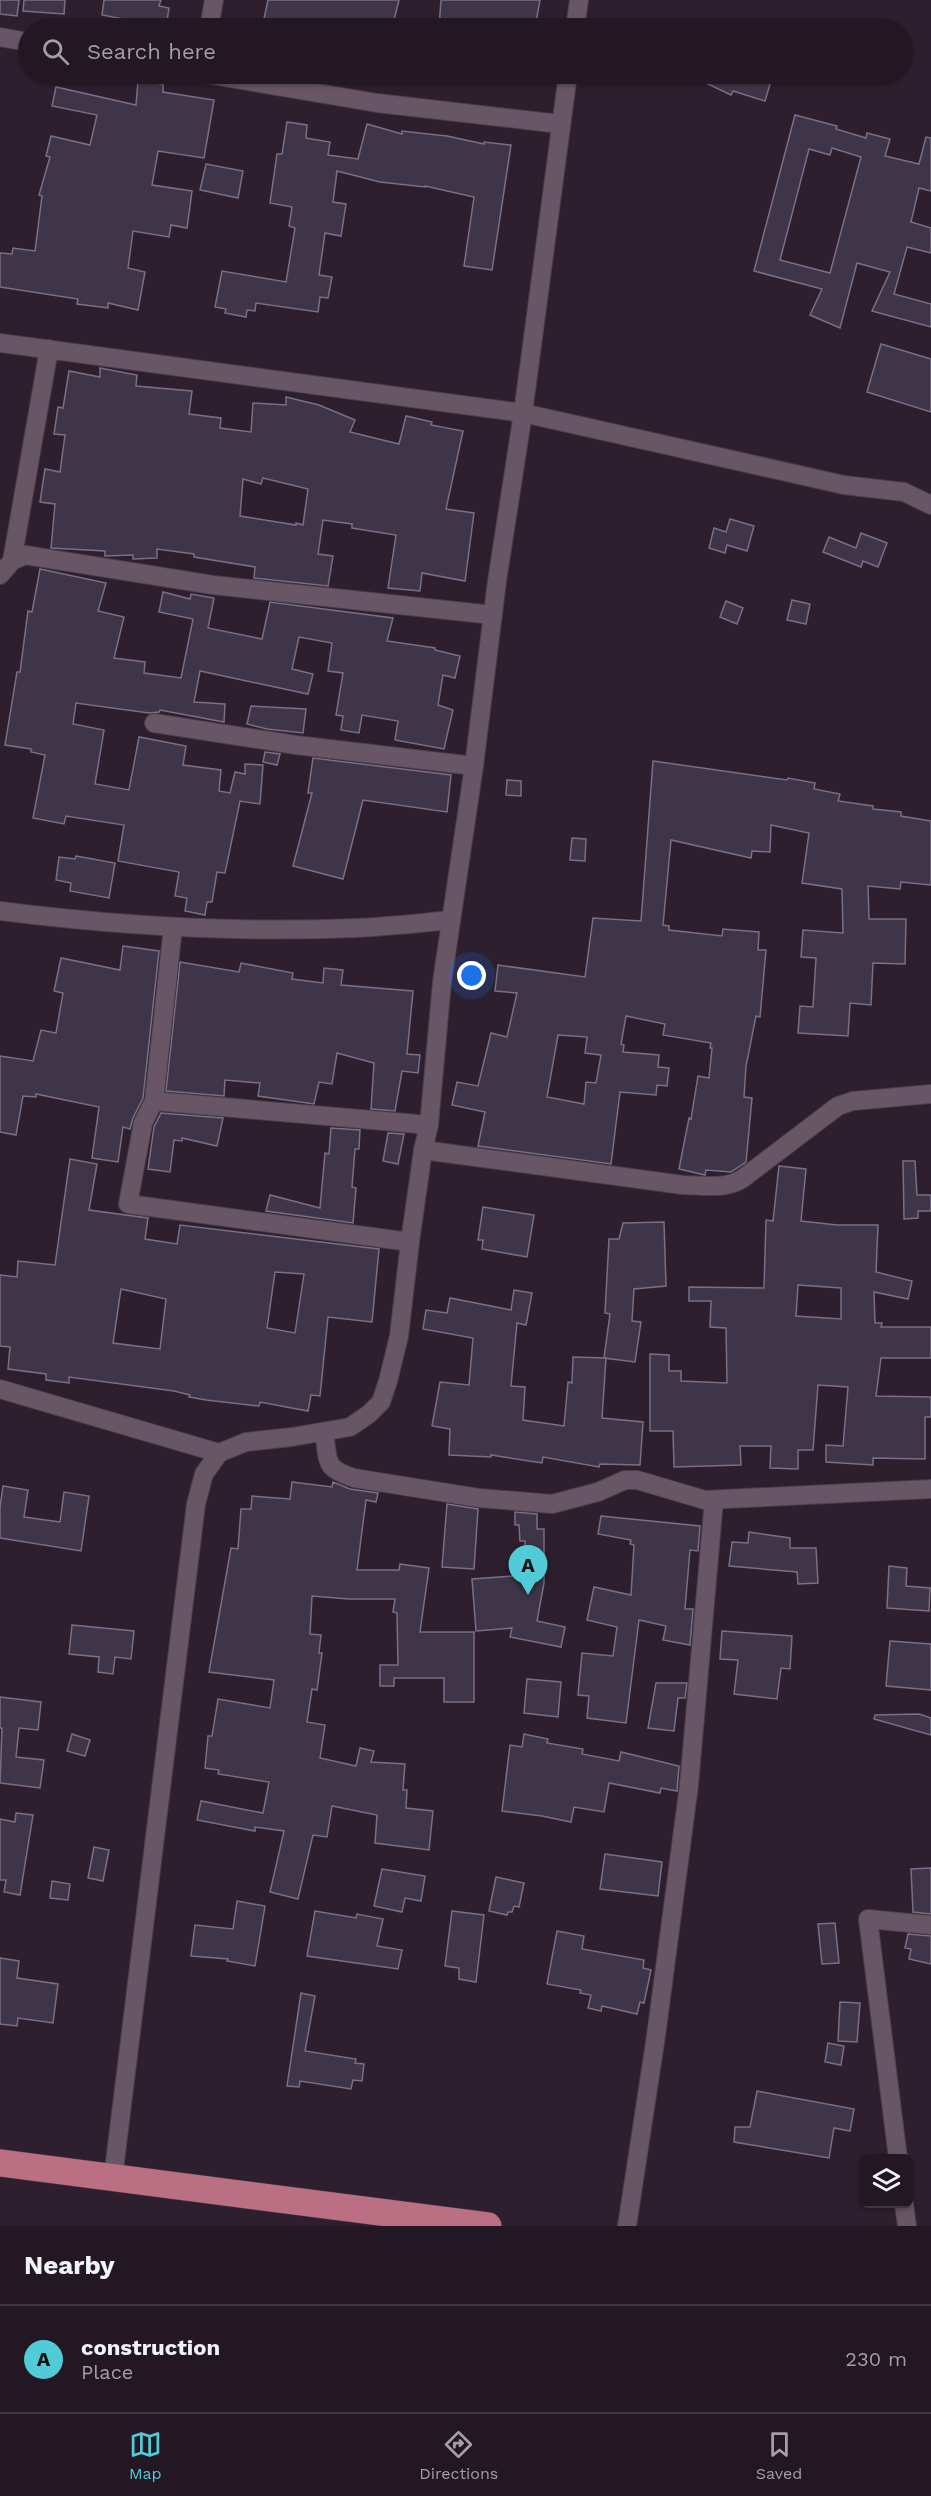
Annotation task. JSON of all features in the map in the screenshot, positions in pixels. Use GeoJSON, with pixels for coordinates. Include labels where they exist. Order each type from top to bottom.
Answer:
{"type":"FeatureCollection","features":[{"type":"Feature","properties":{"kind":"highway"},"geometry":{"type":"LineString","coordinates":[[0,2163],[488,2226]]}},
{"type":"Feature","properties":{"kind":"street"},"geometry":{"type":"LineString","coordinates":[[211,18],[214,0]]}},
{"type":"Feature","properties":{"kind":"street"},"geometry":{"type":"LineString","coordinates":[[576,18],[579,0]]}},
{"type":"Feature","properties":{"kind":"street"},"geometry":{"type":"LineString","coordinates":[[0,37],[18,40]]}},
{"type":"Feature","properties":{"kind":"street"},"geometry":{"type":"LineString","coordinates":[[265,84],[377,103],[560,124]]}},
{"type":"Feature","properties":{"kind":"street"},"geometry":{"type":"LineString","coordinates":[[113,2178],[196,1504],[204,1474],[219,1453],[246,1442],[350,1427],[369,1414],[381,1402],[399,1336],[423,1150],[429,1125],[442,982],[523,413],[566,84]]}},
{"type":"Feature","properties":{"kind":"street"},"geometry":{"type":"LineString","coordinates":[[0,343],[523,413],[844,485],[904,492],[931,505]]}},
{"type":"Feature","properties":{"kind":"street"},"geometry":{"type":"LineString","coordinates":[[6,568],[49,349]]}},
{"type":"Feature","properties":{"kind":"street"},"geometry":{"type":"LineString","coordinates":[[6,568],[25,555],[213,585],[493,615]]}},
{"type":"Feature","properties":{"kind":"street"},"geometry":{"type":"LineString","coordinates":[[154,723],[296,745],[474,766]]}},
{"type":"Feature","properties":{"kind":"street"},"geometry":{"type":"LineString","coordinates":[[0,911],[70,920],[173,927],[355,928],[451,920]]}},
{"type":"Feature","properties":{"kind":"street"},"geometry":{"type":"LineString","coordinates":[[173,927],[154,1101],[143,1123],[128,1204],[410,1242]]}},
{"type":"Feature","properties":{"kind":"street"},"geometry":{"type":"LineString","coordinates":[[423,1150],[682,1185],[724,1186],[742,1179],[838,1106],[853,1101],[931,1094]]}},
{"type":"Feature","properties":{"kind":"street"},"geometry":{"type":"LineString","coordinates":[[154,1101],[429,1125]]}},
{"type":"Feature","properties":{"kind":"street"},"geometry":{"type":"LineString","coordinates":[[0,1389],[219,1453]]}},
{"type":"Feature","properties":{"kind":"street"},"geometry":{"type":"LineString","coordinates":[[324,1432],[329,1466],[336,1472],[354,1478],[479,1498],[552,1504],[579,1498],[625,1480],[637,1480],[705,1500],[931,1489]]}},
{"type":"Feature","properties":{"kind":"street"},"geometry":{"type":"LineString","coordinates":[[627,2226],[656,2036],[689,1785],[714,1500]]}},
{"type":"Feature","properties":{"kind":"street"},"geometry":{"type":"LineString","coordinates":[[897,2154],[868,1919],[931,1925]]}},
{"type":"Feature","properties":{"kind":"street"},"geometry":{"type":"LineString","coordinates":[[905,2208],[907,2226]]}},
{"type":"Feature","properties":{"kind":"building"},"geometry":{"type":"Polygon","coordinates":[[[0,0],[19,0],[17,16],[0,14],[0,0]]]}},
{"type":"Feature","properties":{"kind":"building"},"geometry":{"type":"Polygon","coordinates":[[[24,0],[65,0],[64,14],[23,11],[24,0]]]}},
{"type":"Feature","properties":{"kind":"building"},"geometry":{"type":"Polygon","coordinates":[[[104,0],[161,0],[159,6],[169,8],[167,18],[118,18],[102,15],[104,0]]]}},
{"type":"Feature","properties":{"kind":"building"},"geometry":{"type":"Polygon","coordinates":[[[268,0],[399,0],[394,18],[264,18],[268,0]]]}},
{"type":"Feature","properties":{"kind":"building"},"geometry":{"type":"Polygon","coordinates":[[[441,0],[540,0],[537,18],[440,18],[441,0]]]}},
{"type":"Feature","properties":{"kind":"building"},"geometry":{"type":"Polygon","coordinates":[[[138,84],[163,84],[163,92],[214,100],[204,158],[158,151],[152,185],[192,191],[187,228],[171,225],[169,237],[133,231],[128,268],[145,272],[138,310],[108,303],[108,308],[77,304],[78,299],[0,287],[0,253],[12,254],[13,248],[35,251],[42,196],[39,195],[50,157],[46,156],[51,136],[90,145],[97,115],[52,106],[56,87],[136,105],[138,84]]]}},
{"type":"Feature","properties":{"kind":"building"},"geometry":{"type":"Polygon","coordinates":[[[708,84],[770,84],[765,101],[733,91],[731,95],[708,84]]]}},
{"type":"Feature","properties":{"kind":"building"},"geometry":{"type":"Polygon","coordinates":[[[795,115],[837,126],[836,129],[866,138],[867,133],[890,139],[885,156],[919,164],[926,137],[931,138],[931,191],[919,188],[911,222],[931,228],[931,253],[907,247],[894,294],[931,304],[931,327],[872,311],[890,272],[857,263],[840,328],[810,315],[822,289],[754,271],[795,115]],[[832,148],[830,155],[809,149],[780,260],[830,273],[861,157],[832,148]]]}},
{"type":"Feature","properties":{"kind":"building"},"geometry":{"type":"Polygon","coordinates":[[[287,122],[307,125],[306,138],[330,142],[328,155],[358,159],[367,124],[402,134],[402,131],[447,136],[484,144],[484,142],[511,145],[492,270],[464,266],[474,197],[425,186],[380,182],[337,171],[333,202],[346,204],[341,236],[325,233],[319,275],[332,277],[328,298],[320,297],[318,312],[256,303],[255,311],[247,310],[246,317],[225,313],[226,309],[215,307],[222,271],[286,282],[295,228],[289,226],[292,207],[270,203],[277,154],[282,154],[287,122]]]}},
{"type":"Feature","properties":{"kind":"building"},"geometry":{"type":"Polygon","coordinates":[[[206,164],[243,171],[238,198],[200,190],[206,164]]]}},
{"type":"Feature","properties":{"kind":"building"},"geometry":{"type":"Polygon","coordinates":[[[881,344],[931,359],[931,412],[867,392],[881,344]]]}},
{"type":"Feature","properties":{"kind":"building"},"geometry":{"type":"Polygon","coordinates":[[[100,368],[137,375],[136,386],[192,391],[189,414],[221,418],[220,428],[251,432],[253,403],[286,405],[286,397],[319,405],[355,420],[350,432],[399,444],[406,416],[432,422],[431,425],[463,431],[446,509],[474,513],[465,581],[422,573],[420,591],[388,588],[396,535],[352,528],[352,524],[323,520],[318,554],[333,556],[328,586],[254,578],[255,567],[194,557],[194,554],[157,549],[157,558],[133,559],[133,555],[105,556],[105,551],[51,548],[55,504],[40,502],[45,469],[60,472],[65,435],[54,434],[58,407],[63,408],[69,371],[100,377],[100,368]],[[263,478],[261,484],[243,479],[240,516],[303,525],[308,489],[263,478]]]}},
{"type":"Feature","properties":{"kind":"building"},"geometry":{"type":"Polygon","coordinates":[[[730,519],[754,526],[747,551],[727,545],[725,553],[709,548],[714,528],[726,532],[730,519]]]}},
{"type":"Feature","properties":{"kind":"building"},"geometry":{"type":"Polygon","coordinates":[[[861,533],[887,543],[878,567],[863,561],[861,567],[823,552],[829,537],[856,548],[861,533]]]}},
{"type":"Feature","properties":{"kind":"building"},"geometry":{"type":"Polygon","coordinates":[[[40,569],[106,583],[98,611],[124,617],[114,658],[145,662],[144,673],[181,678],[193,619],[159,612],[163,592],[190,599],[191,594],[214,598],[208,628],[262,639],[270,602],[393,618],[387,641],[435,648],[435,650],[460,656],[455,678],[443,675],[438,705],[453,710],[444,749],[395,740],[398,721],[362,715],[359,733],[341,730],[343,716],[336,715],[343,673],[328,671],[332,643],[299,637],[292,669],[313,674],[308,694],[200,671],[194,702],[225,704],[224,722],[160,710],[149,713],[76,703],[73,724],[104,730],[95,784],[129,790],[139,737],[186,746],[183,765],[221,770],[219,791],[230,793],[235,772],[245,774],[245,764],[263,765],[260,804],[240,801],[225,873],[217,872],[212,902],[207,902],[205,915],[185,911],[187,898],[175,896],[179,872],[118,861],[124,825],[66,816],[64,824],[33,818],[45,755],[31,752],[31,749],[5,745],[17,672],[20,672],[28,611],[32,612],[40,569]]]}},
{"type":"Feature","properties":{"kind":"building"},"geometry":{"type":"Polygon","coordinates":[[[792,600],[810,604],[806,624],[787,620],[792,600]]]}},
{"type":"Feature","properties":{"kind":"building"},"geometry":{"type":"Polygon","coordinates":[[[726,601],[743,608],[737,624],[720,617],[726,601]]]}},
{"type":"Feature","properties":{"kind":"building"},"geometry":{"type":"Polygon","coordinates":[[[251,706],[306,709],[303,733],[247,724],[251,706]]]}},
{"type":"Feature","properties":{"kind":"building"},"geometry":{"type":"Polygon","coordinates":[[[265,752],[280,754],[277,765],[263,762],[265,752]]]}},
{"type":"Feature","properties":{"kind":"building"},"geometry":{"type":"Polygon","coordinates":[[[313,758],[451,775],[447,812],[363,800],[343,879],[293,866],[312,793],[308,793],[313,758]]]}},
{"type":"Feature","properties":{"kind":"building"},"geometry":{"type":"Polygon","coordinates":[[[653,761],[815,783],[814,789],[840,794],[838,801],[873,806],[873,809],[901,812],[901,816],[931,821],[931,885],[901,882],[900,889],[868,886],[869,919],[906,919],[905,964],[873,963],[871,1005],[850,1003],[848,1036],[798,1033],[800,1006],[813,1007],[816,958],[801,957],[803,930],[843,933],[842,889],[802,883],[809,833],[771,825],[770,852],[752,851],[751,858],[671,840],[663,925],[669,926],[669,930],[722,936],[723,929],[759,932],[758,950],[766,950],[760,1017],[756,1016],[746,1066],[744,1097],[752,1098],[746,1162],[731,1172],[706,1170],[705,1175],[679,1169],[698,1076],[709,1078],[711,1043],[663,1035],[665,1024],[626,1016],[621,1044],[624,1045],[623,1052],[659,1055],[658,1067],[669,1068],[667,1086],[657,1085],[656,1095],[620,1092],[611,1164],[478,1146],[485,1112],[452,1105],[457,1082],[478,1086],[491,1033],[507,1037],[517,993],[495,991],[498,965],[585,977],[593,918],[641,921],[653,761]],[[558,1035],[547,1097],[584,1104],[586,1082],[596,1083],[601,1055],[585,1053],[587,1037],[558,1035]]]}},
{"type":"Feature","properties":{"kind":"building"},"geometry":{"type":"Polygon","coordinates":[[[507,780],[521,781],[521,796],[506,795],[507,780]]]}},
{"type":"Feature","properties":{"kind":"building"},"geometry":{"type":"Polygon","coordinates":[[[572,838],[586,839],[585,861],[570,860],[572,838]]]}},
{"type":"Feature","properties":{"kind":"building"},"geometry":{"type":"Polygon","coordinates":[[[76,856],[115,863],[109,898],[70,891],[71,883],[56,880],[59,857],[75,859],[76,856]]]}},
{"type":"Feature","properties":{"kind":"building"},"geometry":{"type":"Polygon","coordinates":[[[123,946],[159,951],[143,1098],[130,1129],[123,1127],[118,1162],[92,1158],[99,1107],[36,1094],[36,1097],[23,1096],[16,1135],[0,1132],[0,1056],[33,1061],[41,1030],[56,1033],[63,993],[54,991],[61,958],[120,970],[123,946]]]}},
{"type":"Feature","properties":{"kind":"building"},"geometry":{"type":"Polygon","coordinates":[[[180,962],[239,972],[241,963],[293,973],[292,979],[323,983],[324,968],[343,970],[341,985],[413,991],[407,1054],[420,1055],[418,1073],[402,1071],[395,1111],[371,1109],[374,1063],[337,1053],[332,1084],[319,1082],[314,1104],[258,1096],[260,1083],[225,1080],[224,1096],[166,1091],[180,962]]]}},
{"type":"Feature","properties":{"kind":"building"},"geometry":{"type":"Polygon","coordinates":[[[161,1113],[223,1118],[217,1146],[182,1138],[182,1141],[174,1140],[170,1172],[148,1169],[154,1127],[161,1113]]]}},
{"type":"Feature","properties":{"kind":"building"},"geometry":{"type":"Polygon","coordinates":[[[331,1128],[360,1130],[359,1149],[355,1149],[352,1187],[356,1188],[353,1223],[266,1211],[270,1195],[320,1208],[325,1153],[329,1154],[331,1128]]]}},
{"type":"Feature","properties":{"kind":"building"},"geometry":{"type":"Polygon","coordinates":[[[388,1133],[404,1134],[398,1164],[383,1161],[388,1133]]]}},
{"type":"Feature","properties":{"kind":"building"},"geometry":{"type":"Polygon","coordinates":[[[70,1159],[97,1164],[89,1210],[148,1218],[145,1239],[177,1244],[180,1225],[379,1249],[372,1322],[328,1317],[320,1396],[311,1395],[308,1411],[260,1402],[259,1406],[206,1400],[174,1391],[69,1377],[69,1383],[46,1380],[46,1374],[8,1369],[10,1347],[0,1346],[0,1275],[17,1277],[18,1261],[55,1265],[70,1159]],[[275,1272],[267,1328],[295,1333],[304,1274],[275,1272]],[[121,1289],[113,1343],[160,1349],[166,1299],[121,1289]]]}},
{"type":"Feature","properties":{"kind":"building"},"geometry":{"type":"Polygon","coordinates":[[[903,1161],[915,1161],[917,1195],[931,1195],[931,1211],[918,1211],[918,1218],[904,1219],[903,1161]]]}},
{"type":"Feature","properties":{"kind":"building"},"geometry":{"type":"Polygon","coordinates":[[[779,1166],[806,1169],[801,1221],[837,1225],[878,1225],[876,1272],[912,1281],[908,1299],[874,1292],[875,1323],[882,1323],[881,1327],[931,1327],[931,1358],[881,1358],[876,1396],[931,1397],[931,1417],[925,1417],[925,1459],[873,1458],[873,1465],[826,1462],[826,1445],[843,1446],[848,1387],[818,1385],[813,1450],[798,1450],[798,1469],[770,1468],[771,1446],[740,1446],[741,1465],[674,1467],[673,1431],[650,1431],[650,1354],[669,1355],[669,1371],[681,1371],[681,1381],[727,1383],[726,1328],[710,1327],[711,1301],[689,1301],[689,1287],[764,1288],[766,1220],[773,1221],[779,1166]],[[798,1285],[796,1316],[841,1319],[841,1288],[798,1285]]]}},
{"type":"Feature","properties":{"kind":"building"},"geometry":{"type":"Polygon","coordinates":[[[483,1207],[534,1215],[527,1257],[482,1249],[483,1240],[478,1240],[483,1207]]]}},
{"type":"Feature","properties":{"kind":"building"},"geometry":{"type":"Polygon","coordinates":[[[664,1222],[666,1286],[634,1289],[632,1321],[641,1322],[635,1362],[604,1358],[610,1314],[605,1313],[609,1239],[619,1239],[623,1223],[664,1222]]]}},
{"type":"Feature","properties":{"kind":"building"},"geometry":{"type":"Polygon","coordinates":[[[514,1290],[532,1293],[526,1325],[517,1323],[511,1386],[525,1387],[523,1420],[564,1426],[568,1382],[572,1383],[573,1357],[606,1358],[602,1418],[643,1422],[640,1465],[600,1464],[599,1467],[543,1457],[542,1463],[491,1455],[491,1457],[449,1455],[450,1429],[432,1426],[440,1382],[469,1385],[473,1338],[423,1329],[426,1310],[447,1313],[450,1298],[511,1310],[514,1290]]]}},
{"type":"Feature","properties":{"kind":"building"},"geometry":{"type":"Polygon","coordinates":[[[292,1482],[332,1487],[333,1482],[350,1489],[378,1493],[376,1502],[366,1500],[357,1570],[399,1570],[400,1564],[429,1568],[420,1632],[474,1632],[474,1702],[444,1702],[444,1678],[394,1678],[394,1686],[380,1686],[380,1665],[398,1665],[397,1613],[393,1612],[395,1599],[312,1596],[310,1634],[321,1635],[319,1653],[322,1653],[317,1690],[312,1689],[307,1722],[325,1725],[320,1758],[356,1766],[360,1748],[374,1751],[371,1762],[405,1764],[403,1790],[407,1790],[406,1808],[433,1811],[429,1850],[375,1843],[377,1815],[332,1806],[327,1837],[313,1835],[298,1899],[270,1892],[284,1831],[255,1827],[255,1831],[197,1820],[201,1801],[263,1813],[269,1782],[218,1774],[219,1770],[205,1768],[208,1736],[212,1736],[218,1699],[270,1708],[274,1680],[209,1672],[231,1548],[238,1549],[241,1509],[251,1509],[252,1496],[290,1499],[292,1482]]]}},
{"type":"Feature","properties":{"kind":"building"},"geometry":{"type":"Polygon","coordinates":[[[3,1486],[28,1490],[24,1517],[60,1522],[64,1492],[89,1496],[81,1551],[0,1538],[3,1486]]]}},
{"type":"Feature","properties":{"kind":"building"},"geometry":{"type":"Polygon","coordinates":[[[447,1504],[478,1509],[474,1569],[442,1567],[447,1504]]]}},
{"type":"Feature","properties":{"kind":"building"},"geometry":{"type":"Polygon","coordinates":[[[515,1512],[537,1514],[537,1529],[544,1529],[544,1583],[537,1621],[565,1627],[561,1647],[510,1637],[512,1628],[476,1631],[472,1579],[513,1576],[526,1578],[525,1541],[520,1541],[519,1525],[515,1525],[515,1512]]]}},
{"type":"Feature","properties":{"kind":"building"},"geometry":{"type":"Polygon","coordinates":[[[601,1516],[700,1526],[698,1551],[690,1550],[685,1609],[693,1609],[690,1645],[663,1640],[666,1626],[639,1620],[626,1723],[587,1718],[589,1696],[578,1695],[582,1653],[613,1656],[617,1627],[587,1620],[594,1587],[631,1595],[634,1545],[630,1544],[631,1540],[598,1534],[601,1516]]]}},
{"type":"Feature","properties":{"kind":"building"},"geometry":{"type":"Polygon","coordinates":[[[749,1532],[790,1538],[790,1548],[816,1548],[818,1583],[798,1584],[797,1572],[729,1566],[732,1542],[748,1543],[749,1532]]]}},
{"type":"Feature","properties":{"kind":"building"},"geometry":{"type":"Polygon","coordinates":[[[889,1566],[907,1568],[906,1586],[930,1588],[929,1611],[887,1608],[889,1566]]]}},
{"type":"Feature","properties":{"kind":"building"},"geometry":{"type":"Polygon","coordinates":[[[72,1625],[134,1631],[131,1659],[115,1657],[113,1674],[98,1672],[99,1657],[69,1654],[72,1625]]]}},
{"type":"Feature","properties":{"kind":"building"},"geometry":{"type":"Polygon","coordinates":[[[722,1631],[792,1636],[790,1669],[781,1668],[777,1699],[734,1694],[738,1660],[720,1659],[722,1631]]]}},
{"type":"Feature","properties":{"kind":"building"},"geometry":{"type":"Polygon","coordinates":[[[890,1641],[931,1644],[931,1690],[886,1686],[890,1641]]]}},
{"type":"Feature","properties":{"kind":"building"},"geometry":{"type":"Polygon","coordinates":[[[527,1679],[561,1682],[558,1717],[524,1713],[527,1679]]]}},
{"type":"Feature","properties":{"kind":"building"},"geometry":{"type":"Polygon","coordinates":[[[656,1683],[687,1683],[685,1698],[678,1698],[674,1731],[648,1728],[656,1683]]]}},
{"type":"Feature","properties":{"kind":"building"},"geometry":{"type":"Polygon","coordinates":[[[0,1697],[41,1702],[38,1730],[19,1728],[16,1757],[44,1760],[40,1788],[0,1783],[2,1728],[0,1728],[0,1697]]]}},
{"type":"Feature","properties":{"kind":"building"},"geometry":{"type":"Polygon","coordinates":[[[919,1714],[931,1718],[931,1735],[874,1719],[875,1715],[919,1714]]]}},
{"type":"Feature","properties":{"kind":"building"},"geometry":{"type":"Polygon","coordinates":[[[72,1734],[90,1740],[85,1756],[67,1751],[72,1734]]]}},
{"type":"Feature","properties":{"kind":"building"},"geometry":{"type":"Polygon","coordinates":[[[524,1734],[548,1739],[547,1743],[583,1749],[582,1754],[619,1761],[621,1752],[679,1766],[677,1791],[661,1788],[660,1793],[609,1783],[604,1812],[574,1807],[571,1822],[502,1811],[510,1745],[522,1747],[524,1734]]]}},
{"type":"Feature","properties":{"kind":"building"},"geometry":{"type":"Polygon","coordinates":[[[16,1813],[33,1815],[20,1895],[4,1892],[6,1880],[0,1880],[0,1819],[15,1822],[16,1813]]]}},
{"type":"Feature","properties":{"kind":"building"},"geometry":{"type":"Polygon","coordinates":[[[94,1847],[109,1850],[103,1881],[88,1878],[94,1847]]]}},
{"type":"Feature","properties":{"kind":"building"},"geometry":{"type":"Polygon","coordinates":[[[605,1854],[662,1862],[658,1896],[600,1889],[605,1854]]]}},
{"type":"Feature","properties":{"kind":"building"},"geometry":{"type":"Polygon","coordinates":[[[931,1868],[931,1914],[913,1912],[911,1869],[931,1868]]]}},
{"type":"Feature","properties":{"kind":"building"},"geometry":{"type":"Polygon","coordinates":[[[382,1869],[425,1876],[421,1901],[405,1898],[402,1912],[374,1906],[382,1869]]]}},
{"type":"Feature","properties":{"kind":"building"},"geometry":{"type":"Polygon","coordinates":[[[496,1877],[524,1883],[519,1907],[514,1906],[512,1912],[508,1912],[507,1915],[489,1911],[496,1877]]]}},
{"type":"Feature","properties":{"kind":"building"},"geometry":{"type":"Polygon","coordinates":[[[52,1881],[70,1884],[68,1900],[50,1898],[52,1881]]]}},
{"type":"Feature","properties":{"kind":"building"},"geometry":{"type":"Polygon","coordinates":[[[237,1901],[265,1906],[255,1966],[227,1961],[228,1959],[191,1956],[195,1925],[233,1929],[237,1901]]]}},
{"type":"Feature","properties":{"kind":"building"},"geometry":{"type":"Polygon","coordinates":[[[315,1911],[356,1918],[357,1914],[383,1919],[377,1946],[402,1950],[398,1969],[307,1956],[315,1911]]]}},
{"type":"Feature","properties":{"kind":"building"},"geometry":{"type":"Polygon","coordinates":[[[452,1911],[484,1915],[476,1982],[459,1979],[459,1968],[445,1966],[452,1911]]]}},
{"type":"Feature","properties":{"kind":"building"},"geometry":{"type":"Polygon","coordinates":[[[835,1923],[839,1963],[822,1964],[818,1924],[835,1923]]]}},
{"type":"Feature","properties":{"kind":"building"},"geometry":{"type":"Polygon","coordinates":[[[557,1931],[584,1936],[582,1949],[644,1960],[643,1968],[651,1970],[644,2003],[640,2002],[637,2014],[602,2006],[601,2011],[588,2008],[591,1995],[580,1993],[581,1990],[547,1984],[557,1931]]]}},
{"type":"Feature","properties":{"kind":"building"},"geometry":{"type":"Polygon","coordinates":[[[908,1934],[931,1936],[931,1964],[909,1959],[911,1949],[905,1948],[908,1934]]]}},
{"type":"Feature","properties":{"kind":"building"},"geometry":{"type":"Polygon","coordinates":[[[0,1958],[19,1961],[17,1978],[58,1984],[53,2023],[18,2018],[17,2026],[0,2024],[0,1958]]]}},
{"type":"Feature","properties":{"kind":"building"},"geometry":{"type":"Polygon","coordinates":[[[301,1993],[315,1996],[305,2051],[356,2059],[355,2063],[364,2064],[362,2081],[353,2080],[351,2089],[300,2081],[299,2087],[287,2086],[301,1993]]]}},
{"type":"Feature","properties":{"kind":"building"},"geometry":{"type":"Polygon","coordinates":[[[840,2002],[860,2003],[857,2042],[838,2041],[840,2002]]]}},
{"type":"Feature","properties":{"kind":"building"},"geometry":{"type":"Polygon","coordinates":[[[828,2043],[844,2046],[841,2065],[825,2062],[828,2043]]]}},
{"type":"Feature","properties":{"kind":"building"},"geometry":{"type":"Polygon","coordinates":[[[757,2091],[854,2109],[850,2131],[834,2128],[829,2158],[734,2142],[735,2127],[750,2127],[757,2091]]]}},
{"type":"Feature","properties":{"kind":"place","name":"construction"},"geometry":{"type":"Point","coordinates":[528,1595]}}]}
